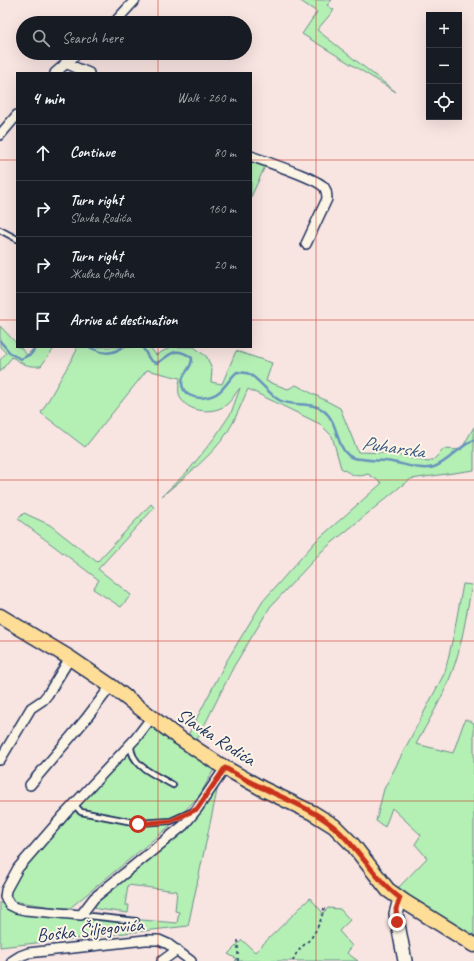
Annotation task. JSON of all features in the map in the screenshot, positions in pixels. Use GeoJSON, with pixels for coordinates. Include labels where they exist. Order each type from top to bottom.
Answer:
{"type":"FeatureCollection","features":[{"type":"Feature","properties":{"kind":"main road","name":"Slavka Rodića"},"geometry":{"type":"LineString","coordinates":[[0,616],[70,658],[225,768],[263,789],[313,812],[334,826],[353,845],[388,890],[474,945]]}},
{"type":"Feature","properties":{"kind":"main road"},"geometry":{"type":"LineString","coordinates":[[400,898],[396,914],[405,961]]}},
{"type":"Feature","properties":{"kind":"street"},"geometry":{"type":"LineString","coordinates":[[122,16],[135,0]]}},
{"type":"Feature","properties":{"kind":"street"},"geometry":{"type":"LineString","coordinates":[[56,72],[69,60]]}},
{"type":"Feature","properties":{"kind":"street"},"geometry":{"type":"LineString","coordinates":[[65,63],[88,72]]}},
{"type":"Feature","properties":{"kind":"street"},"geometry":{"type":"LineString","coordinates":[[0,135],[16,116]]}},
{"type":"Feature","properties":{"kind":"street"},"geometry":{"type":"LineString","coordinates":[[252,156],[313,181],[326,189],[328,194],[327,199],[306,244]]}},
{"type":"Feature","properties":{"kind":"street"},"geometry":{"type":"LineString","coordinates":[[0,760],[31,708],[43,700],[48,694],[70,658]]}},
{"type":"Feature","properties":{"kind":"street"},"geometry":{"type":"LineString","coordinates":[[30,785],[85,720],[111,686]]}},
{"type":"Feature","properties":{"kind":"street"},"geometry":{"type":"LineString","coordinates":[[152,717],[132,743],[74,804],[18,868],[6,890],[5,897],[10,905],[16,908],[81,915],[94,898],[184,825],[197,809],[225,768]]}},
{"type":"Feature","properties":{"kind":"street","name":"Boška Šiljegovića"},"geometry":{"type":"LineString","coordinates":[[12,961],[28,953],[145,940],[159,940],[168,944],[191,961]]}},
{"type":"Feature","properties":{"kind":"street"},"geometry":{"type":"LineString","coordinates":[[162,961],[177,950]]}},
{"type":"Feature","properties":{"kind":"lane"},"geometry":{"type":"LineString","coordinates":[[0,230],[16,238]]}},
{"type":"Feature","properties":{"kind":"lane"},"geometry":{"type":"LineString","coordinates":[[132,743],[131,752],[140,765],[173,785]]}},
{"type":"Feature","properties":{"kind":"lane"},"geometry":{"type":"LineString","coordinates":[[74,804],[80,812],[138,824],[171,821],[197,809]]}},
{"type":"Feature","properties":{"kind":"lane"},"geometry":{"type":"LineString","coordinates":[[81,915],[136,921]]}},
{"type":"Feature","properties":{"kind":"path"},"geometry":{"type":"LineString","coordinates":[[294,961],[298,951],[311,938],[322,916],[324,908]]}},
{"type":"Feature","properties":{"kind":"path"},"geometry":{"type":"LineString","coordinates":[[238,940],[238,961]]}},
{"type":"Feature","properties":{"kind":"green space"},"geometry":{"type":"Polygon","coordinates":[[[299,0],[332,0],[327,5],[334,10],[317,30],[396,92],[302,34],[317,12],[299,0]]]}},
{"type":"Feature","properties":{"kind":"green space"},"geometry":{"type":"Polygon","coordinates":[[[252,158],[266,164],[252,195],[252,158]]]}},
{"type":"Feature","properties":{"kind":"green space"},"geometry":{"type":"Polygon","coordinates":[[[0,326],[16,343],[16,348],[21,348],[27,355],[34,348],[54,348],[41,366],[25,364],[12,357],[0,372],[0,360],[6,353],[0,347],[0,326]]]}},
{"type":"Feature","properties":{"kind":"green space"},"geometry":{"type":"Polygon","coordinates":[[[75,348],[151,348],[156,355],[169,348],[195,348],[207,357],[212,370],[211,382],[222,384],[236,351],[272,363],[266,381],[288,389],[296,385],[340,408],[358,452],[389,453],[428,462],[433,460],[444,449],[461,450],[474,427],[474,470],[411,479],[322,551],[270,607],[234,666],[197,740],[188,735],[226,662],[263,601],[316,541],[382,483],[368,474],[361,476],[354,475],[341,468],[332,436],[320,424],[248,389],[227,433],[214,450],[162,496],[189,470],[215,437],[231,413],[240,388],[226,405],[215,410],[202,411],[190,407],[181,399],[179,391],[180,378],[147,370],[85,447],[41,413],[77,350],[75,348]]]}},
{"type":"Feature","properties":{"kind":"green space"},"geometry":{"type":"Polygon","coordinates":[[[151,504],[154,508],[98,569],[131,595],[121,607],[93,589],[99,580],[18,519],[24,513],[50,525],[97,562],[151,504]]]}},
{"type":"Feature","properties":{"kind":"green space"},"geometry":{"type":"Polygon","coordinates":[[[463,584],[472,585],[455,664],[435,710],[416,744],[453,753],[465,719],[474,723],[474,938],[393,888],[399,887],[427,858],[415,844],[421,835],[392,808],[385,827],[376,821],[384,789],[445,672],[463,584]]]}},
{"type":"Feature","properties":{"kind":"green space"},"geometry":{"type":"Polygon","coordinates":[[[148,723],[214,769],[200,795],[170,826],[70,908],[12,901],[7,894],[9,883],[148,723]]]}},
{"type":"Feature","properties":{"kind":"green space"},"geometry":{"type":"Polygon","coordinates":[[[220,777],[188,926],[0,947],[0,902],[5,907],[13,911],[72,919],[83,915],[177,923],[179,912],[175,911],[177,891],[128,885],[125,905],[129,905],[128,913],[97,909],[95,907],[95,900],[159,847],[220,777]]]}},
{"type":"Feature","properties":{"kind":"green space"},"geometry":{"type":"Polygon","coordinates":[[[310,898],[323,913],[328,908],[340,909],[350,920],[339,931],[352,946],[347,953],[358,961],[235,961],[237,959],[228,954],[242,940],[255,952],[310,898]]]}},
{"type":"Feature","properties":{"kind":"waterway","name":"Puharska"},"geometry":{"type":"LineString","coordinates":[[0,341],[11,354],[21,359],[31,354],[35,348]]}},
{"type":"Feature","properties":{"kind":"waterway","name":"Puharska"},"geometry":{"type":"LineString","coordinates":[[91,348],[106,353],[114,352],[121,348]]}},
{"type":"Feature","properties":{"kind":"waterway","name":"Puharska"},"geometry":{"type":"LineString","coordinates":[[143,348],[149,359],[157,363],[170,354],[177,352],[181,352],[192,358],[192,362],[182,379],[182,383],[185,392],[193,397],[203,398],[216,394],[237,372],[246,373],[253,376],[279,400],[318,407],[328,415],[335,427],[344,450],[349,456],[354,458],[388,461],[418,468],[429,468],[440,464],[474,440]]}},
{"type":"Feature","properties":{"kind":"route"},"geometry":{"type":"LineString","coordinates":[[138,824],[171,821],[197,809],[225,768],[263,789],[313,812],[334,826],[353,845],[388,890],[400,898],[396,909],[397,922]]}}]}
